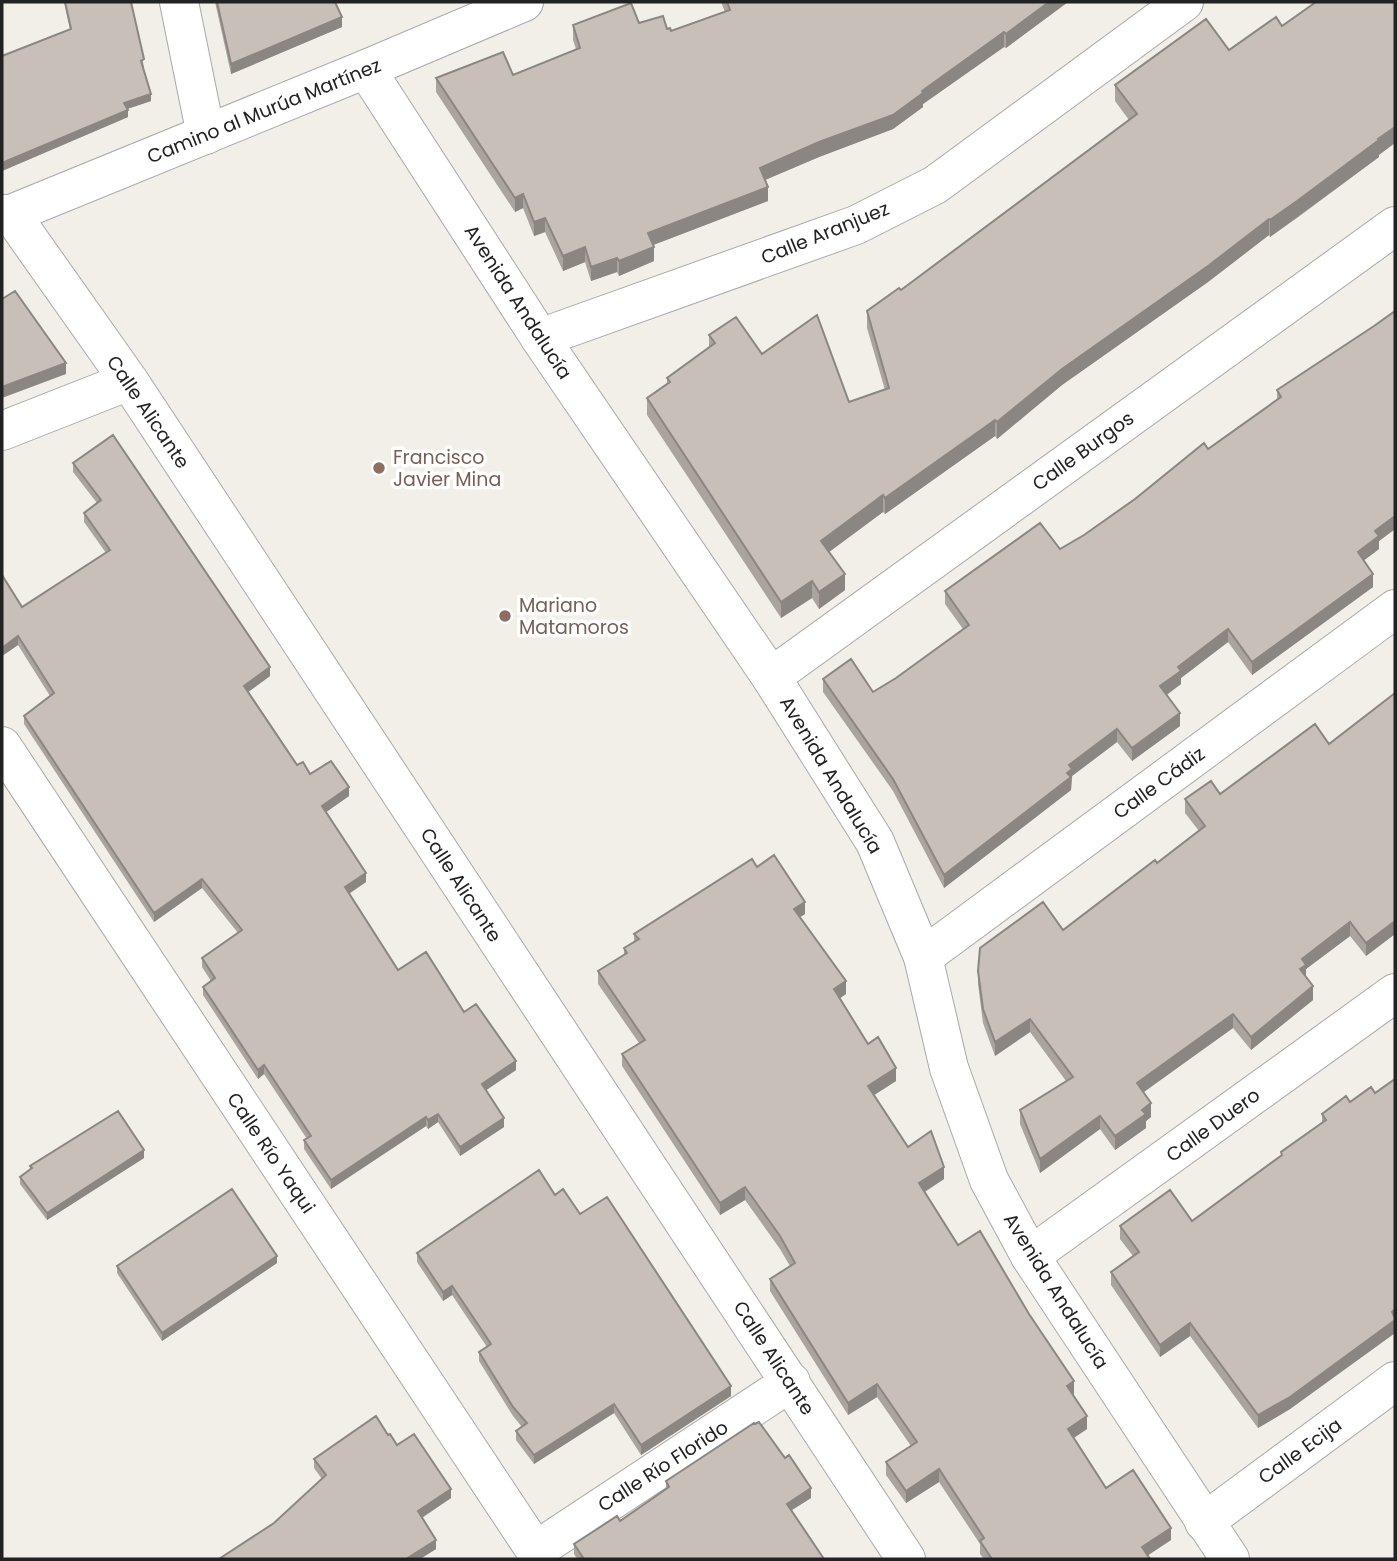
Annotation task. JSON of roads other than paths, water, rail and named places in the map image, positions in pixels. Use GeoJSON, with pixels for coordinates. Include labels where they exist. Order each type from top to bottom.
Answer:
{"type":"FeatureCollection","features":[{"type":"Feature","properties":{"kind":"street"},"geometry":{"type":"LineString","coordinates":[[179,2],[206,135]]}},
{"type":"Feature","properties":{"kind":"street","name":"Camino al Murúa Martínez"},"geometry":{"type":"LineString","coordinates":[[6,214],[206,135],[524,2]]}},
{"type":"Feature","properties":{"kind":"street","name":"Calle Aranjuez"},"geometry":{"type":"LineString","coordinates":[[540,338],[856,225],[935,185],[1184,2]]}},
{"type":"Feature","properties":{"kind":"street","name":"Avenida Andalucía"},"geometry":{"type":"LineString","coordinates":[[366,69],[540,338],[771,677],[875,842],[923,957],[949,1068],[989,1180],[1030,1256],[1230,1559]]}},
{"type":"Feature","properties":{"kind":"street","name":"Calle Alicante"},"geometry":{"type":"LineString","coordinates":[[6,214],[129,381],[906,1559]]}},
{"type":"Feature","properties":{"kind":"street","name":"Calle Burgos"},"geometry":{"type":"LineString","coordinates":[[771,677],[1395,226]]}},
{"type":"Feature","properties":{"kind":"street"},"geometry":{"type":"LineString","coordinates":[[2,431],[129,381]]}},
{"type":"Feature","properties":{"kind":"street","name":"Calle Cádiz"},"geometry":{"type":"LineString","coordinates":[[923,957],[1395,610]]}},
{"type":"Feature","properties":{"kind":"street","name":"Calle Río Yaqui"},"geometry":{"type":"LineString","coordinates":[[2,746],[538,1555]]}},
{"type":"Feature","properties":{"kind":"street","name":"Calle Duero"},"geometry":{"type":"LineString","coordinates":[[1030,1256],[1395,993]]}},
{"type":"Feature","properties":{"kind":"street","name":"Calle Ecija"},"geometry":{"type":"LineString","coordinates":[[1204,1522],[1395,1381]]}},
{"type":"Feature","properties":{"kind":"street","name":"Calle Río Florido"},"geometry":{"type":"LineString","coordinates":[[538,1555],[791,1382]]}},
{"type":"Feature","properties":{"kind":"place","name":"Francisco Javier Mina"},"geometry":{"type":"Point","coordinates":[379,468]}},
{"type":"Feature","properties":{"kind":"place","name":"Mariano Matamoros"},"geometry":{"type":"Point","coordinates":[505,616]}}]}
